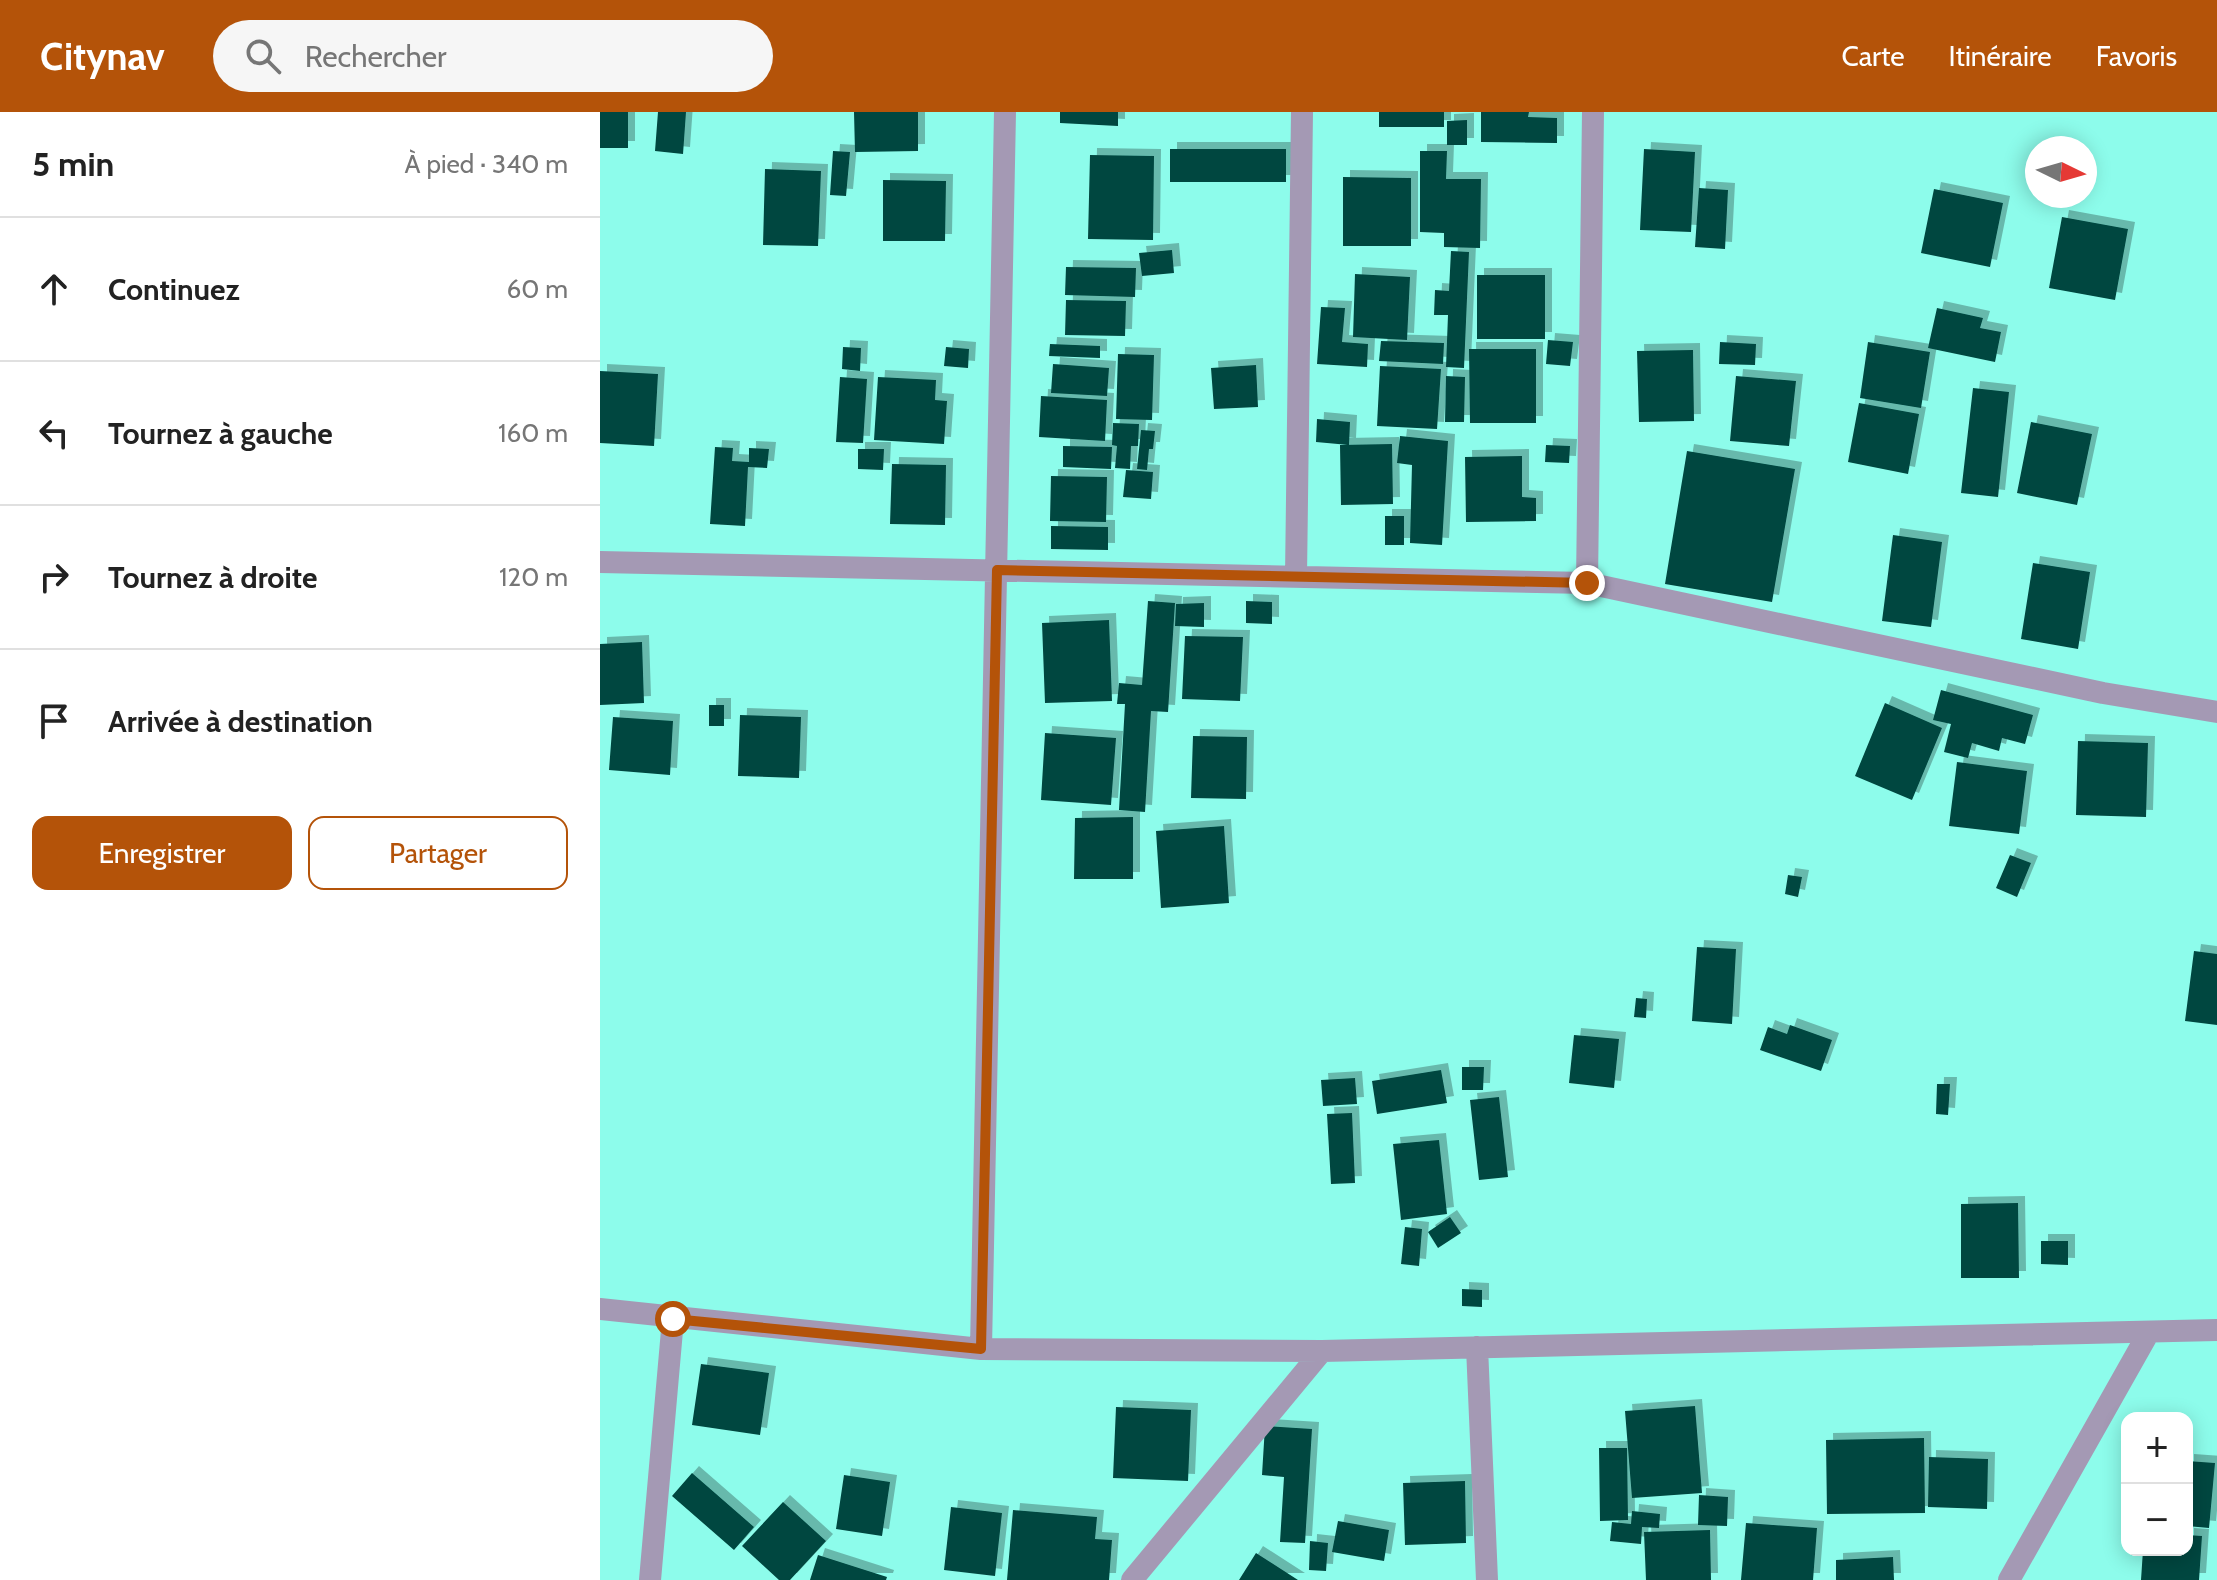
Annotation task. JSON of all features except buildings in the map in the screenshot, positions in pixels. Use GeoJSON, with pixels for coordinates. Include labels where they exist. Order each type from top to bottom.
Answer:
{"type":"FeatureCollection","features":[{"type":"Feature","properties":{"kind":"street"},"geometry":{"type":"LineString","coordinates":[[981,1349],[1005,112]]}},
{"type":"Feature","properties":{"kind":"street"},"geometry":{"type":"LineString","coordinates":[[1296,577],[1302,112]]}},
{"type":"Feature","properties":{"kind":"street"},"geometry":{"type":"LineString","coordinates":[[1587,583],[1593,112]]}},
{"type":"Feature","properties":{"kind":"street"},"geometry":{"type":"LineString","coordinates":[[600,562],[1587,583],[2103,693],[2217,712]]}},
{"type":"Feature","properties":{"kind":"street"},"geometry":{"type":"LineString","coordinates":[[600,1309],[981,1349],[1322,1351],[2217,1330]]}},
{"type":"Feature","properties":{"kind":"street"},"geometry":{"type":"LineString","coordinates":[[650,1580],[673,1319]]}},
{"type":"Feature","properties":{"kind":"street"},"geometry":{"type":"LineString","coordinates":[[2009,1580],[2149,1332]]}},
{"type":"Feature","properties":{"kind":"street"},"geometry":{"type":"LineString","coordinates":[[1477,1347],[1487,1580]]}},
{"type":"Feature","properties":{"kind":"street"},"geometry":{"type":"LineString","coordinates":[[1132,1580],[1322,1351]]}},
{"type":"Feature","properties":{"kind":"route"},"geometry":{"type":"LineString","coordinates":[[673,1319],[981,1349],[997,570],[1587,583]]}}]}
